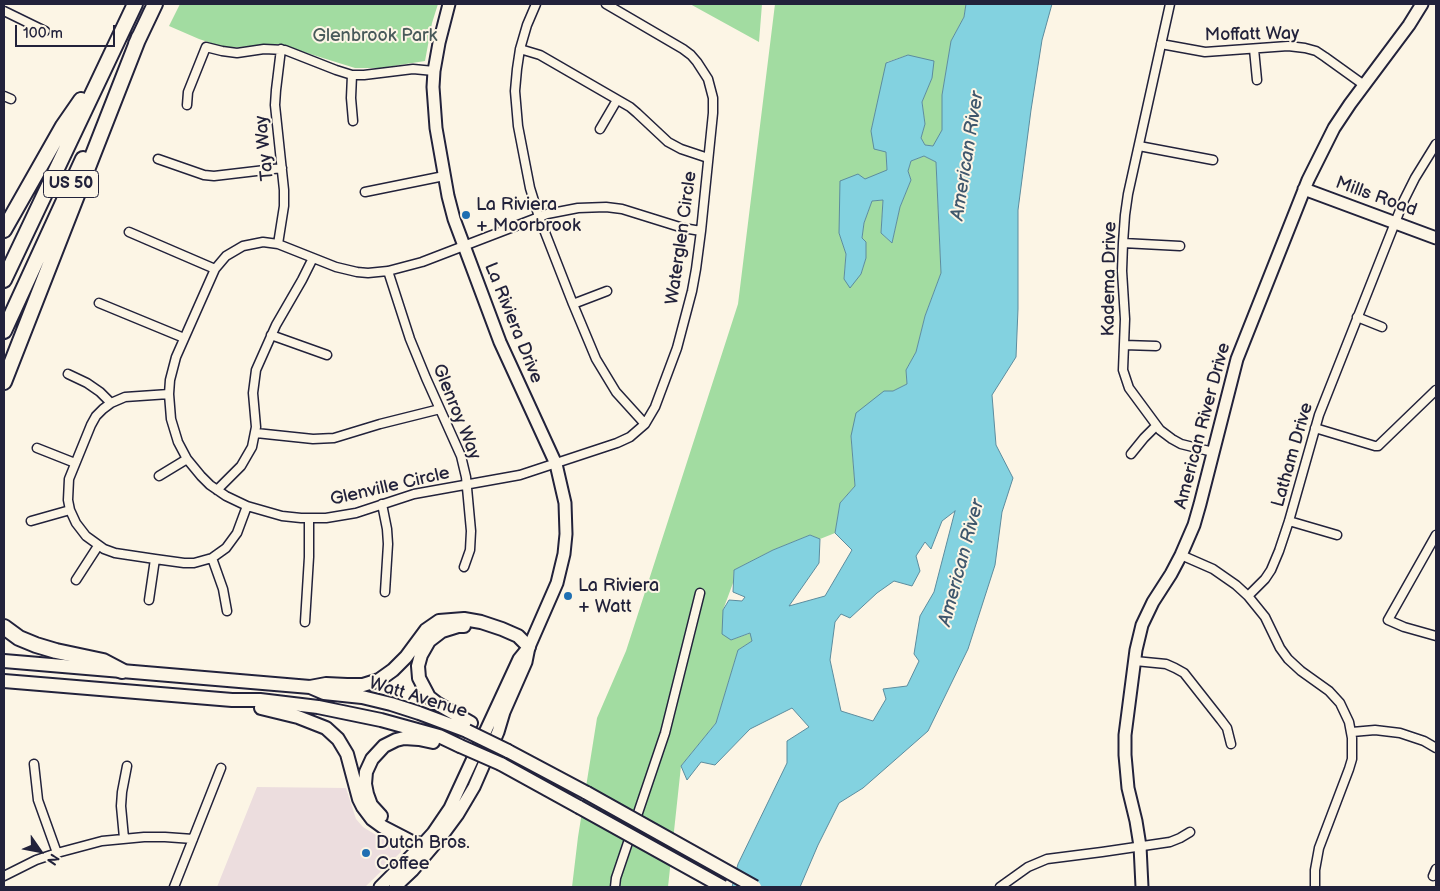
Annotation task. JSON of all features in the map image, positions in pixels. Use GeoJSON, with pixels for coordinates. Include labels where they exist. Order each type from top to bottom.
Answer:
{"type":"FeatureCollection","features":[{"type":"Feature","properties":{"kind":"highway","name":"US 50"},"geometry":{"type":"LineString","coordinates":[[4,280],[135,4]]}},
{"type":"Feature","properties":{"kind":"highway","name":"US 50"},"geometry":{"type":"LineString","coordinates":[[4,331],[155,4]]}},
{"type":"Feature","properties":{"kind":"highway"},"geometry":{"type":"LineString","coordinates":[[4,382],[139,37]]}},
{"type":"Feature","properties":{"kind":"highway"},"geometry":{"type":"LineString","coordinates":[[4,230],[64,126],[108,58]]}},
{"type":"Feature","properties":{"kind":"highway"},"geometry":{"type":"LineString","coordinates":[[4,628],[19,638],[36,645],[103,661],[122,671]]}},
{"type":"Feature","properties":{"kind":"main road"},"geometry":{"type":"LineString","coordinates":[[310,687],[326,684],[363,684],[379,680],[394,670],[426,630],[439,621],[464,619],[481,622],[518,636],[529,647]]}},
{"type":"Feature","properties":{"kind":"main road"},"geometry":{"type":"LineString","coordinates":[[529,647],[514,643],[483,629],[458,626],[442,631],[425,647],[418,666],[419,678],[429,697],[469,727],[510,748],[557,777],[755,887]]}},
{"type":"Feature","properties":{"kind":"main road","name":"Watt Avenue"},"geometry":{"type":"LineString","coordinates":[[4,661],[310,687],[324,693],[362,697],[391,704],[469,727]]}},
{"type":"Feature","properties":{"kind":"main road","name":"Watt Avenue"},"geometry":{"type":"LineString","coordinates":[[4,680],[232,700],[260,700],[318,707],[381,720],[439,736],[502,764],[723,887]]}},
{"type":"Feature","properties":{"kind":"main road"},"geometry":{"type":"LineString","coordinates":[[232,700],[298,717],[326,728],[338,739],[347,754],[359,799],[372,819],[412,842],[423,844]]}},
{"type":"Feature","properties":{"kind":"main road"},"geometry":{"type":"LineString","coordinates":[[423,844],[416,836],[378,814],[371,805],[367,794],[365,784],[366,772],[372,758],[384,746],[396,740],[404,738],[419,739],[460,746]]}},
{"type":"Feature","properties":{"kind":"street","name":"La Riviera Drive"},"geometry":{"type":"LineString","coordinates":[[396,887],[441,837],[458,814],[474,787],[526,662],[529,647],[557,583],[564,554],[566,534],[565,503],[556,464],[500,342],[463,246],[454,219],[444,176],[434,114],[434,71],[449,4]]}},
{"type":"Feature","properties":{"kind":"street"},"geometry":{"type":"LineString","coordinates":[[536,4],[527,24],[517,69],[516,105],[518,126],[530,188],[539,217],[584,334],[607,380],[622,400],[645,424]]}},
{"type":"Feature","properties":{"kind":"street","name":"Waterglen Circle"},"geometry":{"type":"LineString","coordinates":[[556,464],[630,437],[645,424],[655,407],[681,334],[692,291],[714,108],[711,88],[703,70],[690,55],[606,4]]}},
{"type":"Feature","properties":{"kind":"street","name":"Kadema Drive"},"geometry":{"type":"LineString","coordinates":[[1170,4],[1128,194],[1122,271],[1123,366],[1125,380],[1129,388],[1156,426],[1181,444],[1213,452]]}},
{"type":"Feature","properties":{"kind":"street","name":"American River Drive"},"geometry":{"type":"LineString","coordinates":[[1142,887],[1140,846],[1128,788],[1125,755],[1139,636],[1147,613],[1181,554],[1194,525],[1237,359],[1320,153],[1334,128],[1422,4]]}},
{"type":"Feature","properties":{"kind":"street"},"geometry":{"type":"LineString","coordinates":[[4,11],[45,30]]}},
{"type":"Feature","properties":{"kind":"street","name":"Moffatt Way"},"geometry":{"type":"LineString","coordinates":[[1161,44],[1205,52],[1288,46],[1305,48],[1316,51],[1364,85]]}},
{"type":"Feature","properties":{"kind":"street"},"geometry":{"type":"LineString","coordinates":[[187,105],[188,92],[206,48],[237,52],[281,49],[294,52],[352,75],[412,69],[434,71]]}},
{"type":"Feature","properties":{"kind":"street"},"geometry":{"type":"LineString","coordinates":[[1254,48],[1257,80]]}},
{"type":"Feature","properties":{"kind":"street","name":"Tay Way"},"geometry":{"type":"LineString","coordinates":[[278,244],[284,206],[275,104],[281,49]]}},
{"type":"Feature","properties":{"kind":"street"},"geometry":{"type":"LineString","coordinates":[[520,49],[540,55],[637,112],[668,142],[690,153],[708,158]]}},
{"type":"Feature","properties":{"kind":"street"},"geometry":{"type":"LineString","coordinates":[[352,75],[353,121]]}},
{"type":"Feature","properties":{"kind":"street"},"geometry":{"type":"LineString","coordinates":[[600,129],[617,100]]}},
{"type":"Feature","properties":{"kind":"street","name":"Latham Drive"},"geometry":{"type":"LineString","coordinates":[[1248,596],[1258,587],[1271,570],[1289,521],[1315,428],[1357,317],[1395,222],[1415,178],[1436,144]]}},
{"type":"Feature","properties":{"kind":"street"},"geometry":{"type":"LineString","coordinates":[[1139,146],[1213,160]]}},
{"type":"Feature","properties":{"kind":"street"},"geometry":{"type":"LineString","coordinates":[[158,159],[204,175],[214,176],[282,168]]}},
{"type":"Feature","properties":{"kind":"street"},"geometry":{"type":"LineString","coordinates":[[365,192],[444,176]]}},
{"type":"Feature","properties":{"kind":"street","name":"Mills Road"},"geometry":{"type":"LineString","coordinates":[[1304,189],[1436,238]]}},
{"type":"Feature","properties":{"kind":"street","name":"Glenville Circle"},"geometry":{"type":"LineString","coordinates":[[556,464],[520,475],[414,494],[356,513],[309,518],[282,516],[247,506],[226,496],[201,476],[187,459],[178,442],[170,412],[169,394],[173,368],[184,338],[215,269],[226,256],[243,246],[258,242],[278,244],[336,267],[368,273],[388,271],[422,262],[562,210],[606,207],[638,213],[665,223],[700,231]]}},
{"type":"Feature","properties":{"kind":"street"},"geometry":{"type":"LineString","coordinates":[[129,232],[215,269]]}},
{"type":"Feature","properties":{"kind":"street"},"geometry":{"type":"LineString","coordinates":[[1123,243],[1180,246]]}},
{"type":"Feature","properties":{"kind":"street"},"geometry":{"type":"LineString","coordinates":[[217,490],[244,461],[252,447],[256,432],[253,393],[258,364],[313,258]]}},
{"type":"Feature","properties":{"kind":"street","name":"Glenroy Way"},"geometry":{"type":"LineString","coordinates":[[388,271],[410,339],[461,456],[466,477],[471,542],[464,568]]}},
{"type":"Feature","properties":{"kind":"street"},"geometry":{"type":"LineString","coordinates":[[573,304],[607,291]]}},
{"type":"Feature","properties":{"kind":"street"},"geometry":{"type":"LineString","coordinates":[[100,303],[184,338]]}},
{"type":"Feature","properties":{"kind":"street"},"geometry":{"type":"LineString","coordinates":[[1357,317],[1382,327]]}},
{"type":"Feature","properties":{"kind":"street"},"geometry":{"type":"LineString","coordinates":[[272,335],[327,355]]}},
{"type":"Feature","properties":{"kind":"street"},"geometry":{"type":"LineString","coordinates":[[1124,345],[1156,346]]}},
{"type":"Feature","properties":{"kind":"street"},"geometry":{"type":"LineString","coordinates":[[68,374],[87,383],[111,403]]}},
{"type":"Feature","properties":{"kind":"street"},"geometry":{"type":"LineString","coordinates":[[1315,428],[1378,446],[1436,390]]}},
{"type":"Feature","properties":{"kind":"street"},"geometry":{"type":"LineString","coordinates":[[169,394],[125,397],[111,403],[96,416],[69,479],[70,510],[82,532],[98,546],[115,553],[194,563],[212,558],[226,548],[237,533],[247,506]]}},
{"type":"Feature","properties":{"kind":"street"},"geometry":{"type":"LineString","coordinates":[[256,432],[313,440],[329,439],[440,409]]}},
{"type":"Feature","properties":{"kind":"street"},"geometry":{"type":"LineString","coordinates":[[1132,454],[1156,426]]}},
{"type":"Feature","properties":{"kind":"street"},"geometry":{"type":"LineString","coordinates":[[37,448],[75,463]]}},
{"type":"Feature","properties":{"kind":"street"},"geometry":{"type":"LineString","coordinates":[[159,476],[187,459]]}},
{"type":"Feature","properties":{"kind":"street"},"geometry":{"type":"LineString","coordinates":[[382,504],[388,544],[385,592]]}},
{"type":"Feature","properties":{"kind":"street"},"geometry":{"type":"LineString","coordinates":[[32,521],[70,510]]}},
{"type":"Feature","properties":{"kind":"street"},"geometry":{"type":"LineString","coordinates":[[305,622],[309,518]]}},
{"type":"Feature","properties":{"kind":"street"},"geometry":{"type":"LineString","coordinates":[[1289,521],[1337,535]]}},
{"type":"Feature","properties":{"kind":"street"},"geometry":{"type":"LineString","coordinates":[[1436,535],[1388,620],[1413,630],[1436,636]]}},
{"type":"Feature","properties":{"kind":"street"},"geometry":{"type":"LineString","coordinates":[[76,580],[98,546]]}},
{"type":"Feature","properties":{"kind":"street"},"geometry":{"type":"LineString","coordinates":[[1181,554],[1213,568],[1248,596],[1265,617],[1280,648],[1288,659],[1301,672],[1330,691],[1345,712],[1352,732],[1352,759],[1319,848],[1315,870],[1315,887]]}},
{"type":"Feature","properties":{"kind":"street"},"geometry":{"type":"LineString","coordinates":[[212,558],[223,589],[226,611]]}},
{"type":"Feature","properties":{"kind":"street"},"geometry":{"type":"LineString","coordinates":[[149,600],[155,559]]}},
{"type":"Feature","properties":{"kind":"street"},"geometry":{"type":"LineString","coordinates":[[615,887],[616,878],[665,733],[700,593]]}},
{"type":"Feature","properties":{"kind":"street","name":"La Riviera Drive"},"geometry":{"type":"LineString","coordinates":[[380,887],[423,844],[454,802],[519,659],[529,647]]}},
{"type":"Feature","properties":{"kind":"street"},"geometry":{"type":"LineString","coordinates":[[1135,661],[1166,664],[1184,673],[1221,720],[1232,744]]}},
{"type":"Feature","properties":{"kind":"street"},"geometry":{"type":"LineString","coordinates":[[1352,732],[1376,730],[1400,733],[1424,741],[1436,748]]}},
{"type":"Feature","properties":{"kind":"street"},"geometry":{"type":"LineString","coordinates":[[34,764],[38,800],[56,852]]}},
{"type":"Feature","properties":{"kind":"street"},"geometry":{"type":"LineString","coordinates":[[124,838],[121,806],[127,766]]}},
{"type":"Feature","properties":{"kind":"street"},"geometry":{"type":"LineString","coordinates":[[174,887],[221,768]]}},
{"type":"Feature","properties":{"kind":"street"},"geometry":{"type":"LineString","coordinates":[[1000,887],[1028,867],[1047,859],[1170,842],[1190,832]]}},
{"type":"Feature","properties":{"kind":"street"},"geometry":{"type":"LineString","coordinates":[[4,876],[56,852],[95,842],[124,838],[165,837],[193,839]]}},
{"type":"Feature","properties":{"kind":"shaded area"},"geometry":{"type":"Polygon","coordinates":[[[257,787],[346,788],[356,819],[363,827],[376,835],[401,846],[401,852],[365,887],[217,887],[257,787]]]}},
{"type":"Feature","properties":{"kind":"green space","name":"Glenbrook Park"},"geometry":{"type":"Polygon","coordinates":[[[180,4],[438,4],[432,23],[425,61],[380,68],[355,68],[278,44],[226,48],[199,39],[169,26],[180,4]]]}},
{"type":"Feature","properties":{"kind":"green space"},"geometry":{"type":"Polygon","coordinates":[[[690,4],[762,4],[759,42],[690,4]]]}},
{"type":"Feature","properties":{"kind":"green space"},"geometry":{"type":"Polygon","coordinates":[[[775,4],[966,4],[964,17],[951,41],[942,95],[942,130],[934,146],[925,145],[921,138],[925,124],[922,102],[932,78],[908,55],[887,62],[871,131],[886,152],[887,171],[865,180],[839,233],[846,253],[844,279],[861,274],[866,258],[866,242],[862,238],[864,223],[872,201],[883,200],[881,233],[892,243],[900,207],[911,180],[908,171],[911,161],[924,156],[936,162],[941,273],[925,316],[916,352],[906,370],[907,384],[893,391],[884,391],[851,436],[855,486],[840,503],[835,533],[820,539],[810,535],[773,550],[734,570],[733,583],[723,610],[731,640],[751,633],[752,641],[738,650],[716,723],[681,766],[668,887],[572,887],[597,718],[626,651],[738,304],[775,4]]]}},
{"type":"Feature","properties":{"kind":"water","name":"American River"},"geometry":{"type":"Polygon","coordinates":[[[966,4],[1052,4],[1042,40],[1018,210],[1016,357],[992,395],[996,445],[1013,478],[1002,512],[995,565],[968,649],[928,731],[863,788],[839,803],[800,887],[732,887],[738,864],[787,763],[787,741],[809,727],[792,708],[750,729],[715,765],[701,762],[687,780],[681,766],[716,723],[738,650],[752,641],[750,633],[731,640],[722,634],[723,610],[729,600],[742,601],[745,597],[733,592],[734,570],[773,550],[810,535],[820,539],[819,563],[789,606],[825,596],[852,550],[835,533],[840,503],[855,486],[851,436],[856,413],[884,391],[893,391],[907,384],[906,370],[916,352],[925,316],[941,273],[936,162],[924,156],[911,161],[908,171],[911,180],[900,207],[892,243],[881,233],[883,200],[872,201],[864,223],[862,238],[866,242],[866,258],[861,274],[850,288],[844,279],[846,254],[839,233],[840,181],[858,174],[865,179],[887,170],[886,152],[874,149],[871,131],[886,63],[908,55],[934,61],[932,78],[922,102],[925,124],[921,138],[925,145],[933,146],[942,130],[942,95],[951,41],[964,17],[966,4]],[[955,511],[942,521],[931,549],[925,542],[916,556],[920,571],[912,586],[894,581],[877,593],[850,618],[841,614],[835,622],[830,660],[841,711],[873,721],[886,699],[883,689],[907,686],[919,661],[914,654],[920,616],[934,592],[955,511]]]}},
{"type":"Feature","properties":{"kind":"place","name":"La Riviera + Moorbrook"},"geometry":{"type":"Point","coordinates":[466,215]}},
{"type":"Feature","properties":{"kind":"place","name":"La Riviera + Watt"},"geometry":{"type":"Point","coordinates":[568,596]}},
{"type":"Feature","properties":{"kind":"place","name":"Dutch Bros. Coffee"},"geometry":{"type":"Point","coordinates":[366,853]}}]}
